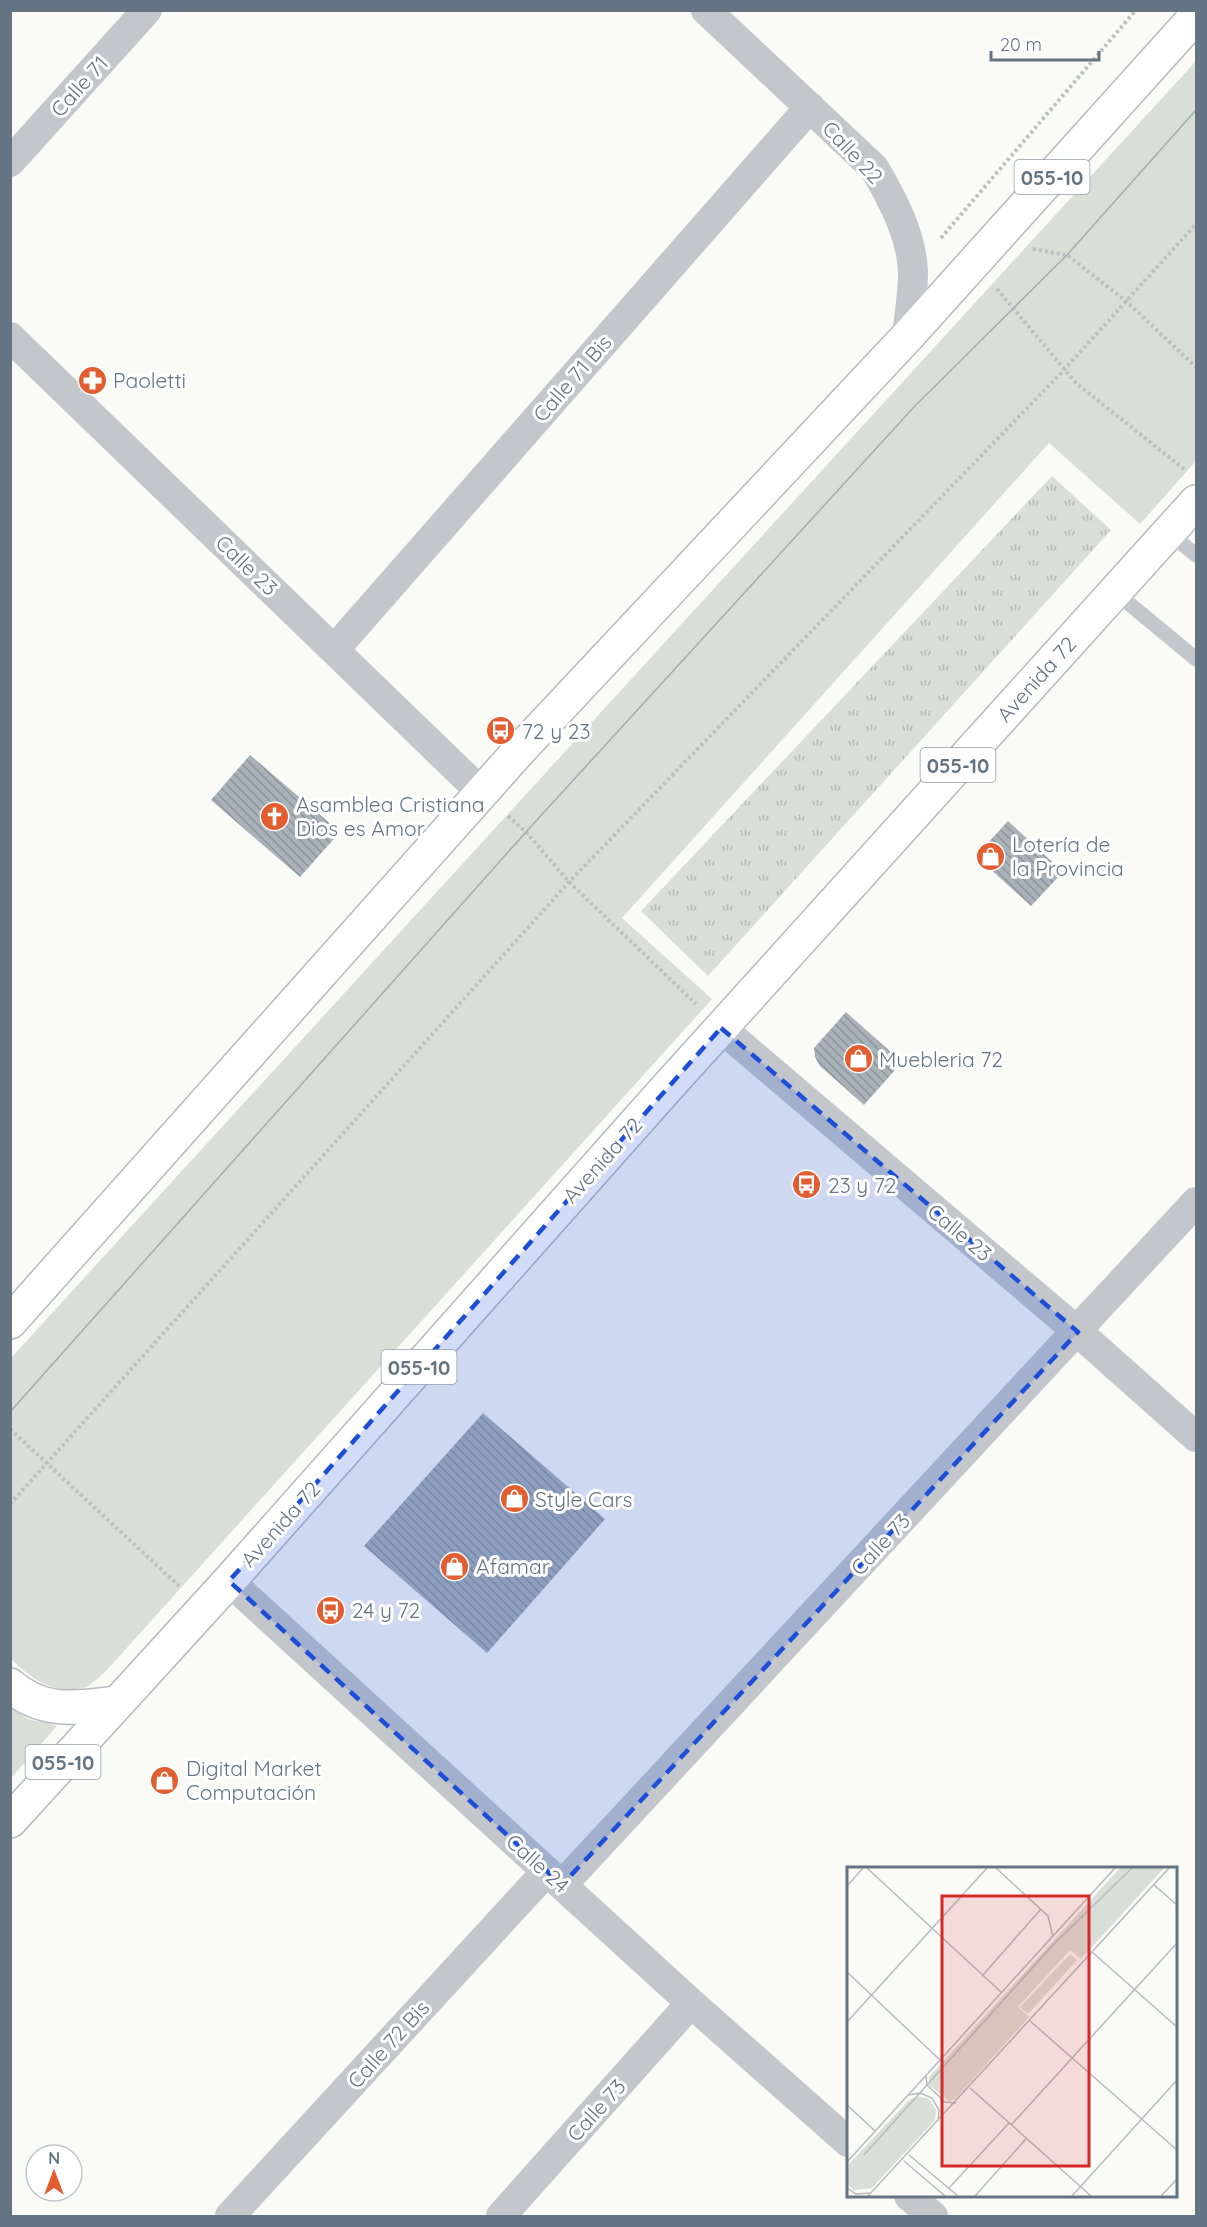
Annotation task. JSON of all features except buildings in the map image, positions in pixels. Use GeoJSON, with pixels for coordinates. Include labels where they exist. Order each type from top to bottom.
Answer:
{"type":"FeatureCollection","features":[{"type":"Feature","properties":{"kind":"highway","name":"055-10"},"geometry":{"type":"LineString","coordinates":[[10,1322],[483,794],[517,753],[907,337],[1197,16]]}},
{"type":"Feature","properties":{"kind":"highway","name":"Avenida 72"},"geometry":{"type":"LineString","coordinates":[[10,1821],[204,1609],[721,1028],[1197,502]]}},
{"type":"Feature","properties":{"kind":"highway"},"geometry":{"type":"LineString","coordinates":[[10,1685],[21,1695],[64,1709],[116,1703]]}},
{"type":"Feature","properties":{"kind":"street","name":"Calle 71"},"geometry":{"type":"LineString","coordinates":[[10,162],[147,10]]}},
{"type":"Feature","properties":{"kind":"street","name":"Calle 22"},"geometry":{"type":"LineString","coordinates":[[706,10],[874,168],[894,205],[906,237],[913,270],[907,337]]}},
{"type":"Feature","properties":{"kind":"street","name":"Calle 71 Bis"},"geometry":{"type":"LineString","coordinates":[[334,650],[810,106]]}},
{"type":"Feature","properties":{"kind":"street","name":"Calle 23"},"geometry":{"type":"LineString","coordinates":[[10,337],[483,794]]}},
{"type":"Feature","properties":{"kind":"street","name":"Calle 23"},"geometry":{"type":"LineString","coordinates":[[721,1028],[1078,1332],[1197,1437]]}},
{"type":"Feature","properties":{"kind":"street","name":"Calle 73"},"geometry":{"type":"LineString","coordinates":[[554,1878],[1078,1332],[1197,1202]]}},
{"type":"Feature","properties":{"kind":"street","name":"Calle 24"},"geometry":{"type":"LineString","coordinates":[[229,1581],[691,2003],[847,2140]]}},
{"type":"Feature","properties":{"kind":"street","name":"Calle 72 Bis"},"geometry":{"type":"LineString","coordinates":[[230,2217],[554,1878]]}},
{"type":"Feature","properties":{"kind":"street","name":"Calle 73"},"geometry":{"type":"LineString","coordinates":[[501,2217],[691,2003]]}},
{"type":"Feature","properties":{"kind":"street"},"geometry":{"type":"LineString","coordinates":[[910,2197],[933,2217]]}},
{"type":"Feature","properties":{"kind":"lane"},"geometry":{"type":"LineString","coordinates":[[1169,533],[1197,555]]}},
{"type":"Feature","properties":{"kind":"lane"},"geometry":{"type":"LineString","coordinates":[[1115,592],[1197,659]]}},
{"type":"Feature","properties":{"kind":"path"},"geometry":{"type":"LineString","coordinates":[[913,270],[1136,10]]}},
{"type":"Feature","properties":{"kind":"path"},"geometry":{"type":"LineString","coordinates":[[955,222],[988,248],[1020,246],[1067,255],[1126,301],[1197,367]]}},
{"type":"Feature","properties":{"kind":"path"},"geometry":{"type":"LineString","coordinates":[[10,1504],[569,882],[1063,370],[1197,224]]}},
{"type":"Feature","properties":{"kind":"path"},"geometry":{"type":"LineString","coordinates":[[988,248],[992,281],[1063,370],[1076,383],[1187,471]]}},
{"type":"Feature","properties":{"kind":"path"},"geometry":{"type":"LineString","coordinates":[[483,794],[526,832],[569,882],[721,1028]]}},
{"type":"Feature","properties":{"kind":"path"},"geometry":{"type":"LineString","coordinates":[[10,1429],[204,1609]]}},
{"type":"Feature","properties":{"kind":"highlighted area"},"geometry":{"type":"Polygon","coordinates":[[[721,1028],[1078,1332],[562,1885],[229,1581],[721,1028]]]}},
{"type":"Feature","properties":{"kind":"green space"},"geometry":{"type":"Polygon","coordinates":[[[1196,61],[1196,461],[1140,524],[1049,443],[622,918],[712,999],[105,1672],[88,1686],[71,1689],[61,1689],[34,1678],[11,1659],[11,1358],[1196,61]]]}},
{"type":"Feature","properties":{"kind":"green space"},"geometry":{"type":"Polygon","coordinates":[[[1052,476],[1111,530],[708,976],[641,911],[1052,476]]]}},
{"type":"Feature","properties":{"kind":"green space"},"geometry":{"type":"Polygon","coordinates":[[[11,1708],[28,1719],[57,1726],[11,1778],[11,1708]]]}},
{"type":"Feature","properties":{"kind":"tram line"},"geometry":{"type":"LineString","coordinates":[[10,1412],[526,832],[914,407],[1067,255],[1196,110]]}},
{"type":"Feature","properties":{"kind":"place","name":"Paoletti"},"geometry":{"type":"Point","coordinates":[92,380]}},
{"type":"Feature","properties":{"kind":"place","name":"72 y 23"},"geometry":{"type":"Point","coordinates":[501,731]}},
{"type":"Feature","properties":{"kind":"place","name":"Asamblea Cristiana Dios es Amor"},"geometry":{"type":"Point","coordinates":[275,816]}},
{"type":"Feature","properties":{"kind":"place","name":"Lotería de la Provincia"},"geometry":{"type":"Point","coordinates":[991,856]}},
{"type":"Feature","properties":{"kind":"place","name":"Muebleria 72"},"geometry":{"type":"Point","coordinates":[858,1059]}},
{"type":"Feature","properties":{"kind":"place","name":"23 y 72"},"geometry":{"type":"Point","coordinates":[807,1185]}},
{"type":"Feature","properties":{"kind":"place","name":"Style Cars"},"geometry":{"type":"Point","coordinates":[514,1499]}},
{"type":"Feature","properties":{"kind":"place","name":"Afamar"},"geometry":{"type":"Point","coordinates":[455,1566]}},
{"type":"Feature","properties":{"kind":"place","name":"24 y 72"},"geometry":{"type":"Point","coordinates":[331,1610]}},
{"type":"Feature","properties":{"kind":"place","name":"Digital Market Computación"},"geometry":{"type":"Point","coordinates":[165,1780]}}]}
